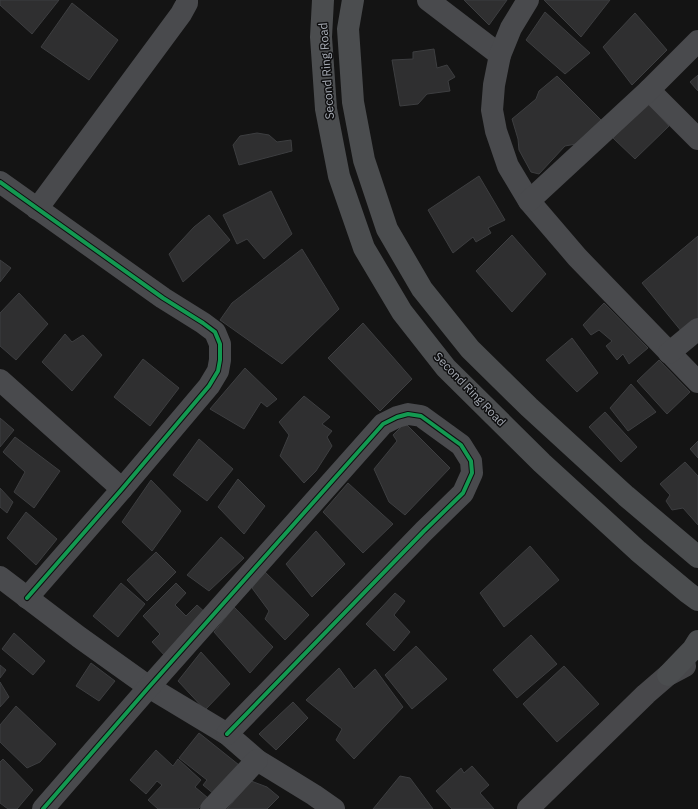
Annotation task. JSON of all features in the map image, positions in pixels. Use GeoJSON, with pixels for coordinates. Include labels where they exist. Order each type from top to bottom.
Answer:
{"type":"FeatureCollection","features":[{"type":"Feature","properties":{"kind":"main road","name":"Second Ring Road"},"geometry":{"type":"LineString","coordinates":[[323,0],[321,37],[326,109],[339,176],[364,248],[402,312],[446,368],[542,463],[638,551],[692,596],[698,610]]}},
{"type":"Feature","properties":{"kind":"main road","name":"Second Ring Road"},"geometry":{"type":"LineString","coordinates":[[353,0],[348,29],[352,94],[364,160],[387,229],[422,289],[470,349],[626,496],[698,557]]}},
{"type":"Feature","properties":{"kind":"main road"},"geometry":{"type":"LineString","coordinates":[[668,675],[693,649],[698,641]]}},
{"type":"Feature","properties":{"kind":"main road"},"geometry":{"type":"LineString","coordinates":[[668,675],[698,663]]}},
{"type":"Feature","properties":{"kind":"street"},"geometry":{"type":"LineString","coordinates":[[37,209],[181,14],[187,0]]}},
{"type":"Feature","properties":{"kind":"street"},"geometry":{"type":"LineString","coordinates":[[428,0],[500,55]]}},
{"type":"Feature","properties":{"kind":"street"},"geometry":{"type":"LineString","coordinates":[[528,0],[511,28],[500,55],[494,85],[492,110],[496,131],[508,166],[529,201],[577,257],[698,382]]}},
{"type":"Feature","properties":{"kind":"street"},"geometry":{"type":"LineString","coordinates":[[529,201],[649,90],[698,41]]}},
{"type":"Feature","properties":{"kind":"street"},"geometry":{"type":"LineString","coordinates":[[649,90],[698,139]]}},
{"type":"Feature","properties":{"kind":"street"},"geometry":{"type":"LineString","coordinates":[[0,182],[162,298],[203,323],[215,332],[220,344],[218,371],[209,386],[27,598]]}},
{"type":"Feature","properties":{"kind":"street"},"geometry":{"type":"LineString","coordinates":[[669,353],[698,329]]}},
{"type":"Feature","properties":{"kind":"street"},"geometry":{"type":"LineString","coordinates":[[0,380],[122,489]]}},
{"type":"Feature","properties":{"kind":"street"},"geometry":{"type":"LineString","coordinates":[[43,809],[149,687],[384,424],[397,417],[408,414],[421,416],[461,445],[471,461],[472,473],[463,493],[424,531],[227,734]]}},
{"type":"Feature","properties":{"kind":"street"},"geometry":{"type":"LineString","coordinates":[[0,577],[149,687],[227,734],[257,760],[334,809]]}},
{"type":"Feature","properties":{"kind":"street"},"geometry":{"type":"LineString","coordinates":[[528,809],[668,675],[698,658]]}},
{"type":"Feature","properties":{"kind":"street"},"geometry":{"type":"LineString","coordinates":[[211,809],[257,760]]}},
{"type":"Feature","properties":{"kind":"building"},"geometry":{"type":"Polygon","coordinates":[[[0,0],[59,0],[32,34],[0,5],[0,0]]]}},
{"type":"Feature","properties":{"kind":"building"},"geometry":{"type":"Polygon","coordinates":[[[464,0],[507,0],[489,25],[464,0]]]}},
{"type":"Feature","properties":{"kind":"building"},"geometry":{"type":"Polygon","coordinates":[[[544,0],[610,0],[581,37],[544,0]]]}},
{"type":"Feature","properties":{"kind":"building"},"geometry":{"type":"Polygon","coordinates":[[[72,3],[118,40],[89,80],[41,47],[72,3]]]}},
{"type":"Feature","properties":{"kind":"building"},"geometry":{"type":"Polygon","coordinates":[[[545,12],[590,53],[565,74],[526,40],[545,12]]]}},
{"type":"Feature","properties":{"kind":"building"},"geometry":{"type":"Polygon","coordinates":[[[635,13],[667,50],[632,85],[603,47],[635,13]]]}},
{"type":"Feature","properties":{"kind":"building"},"geometry":{"type":"Polygon","coordinates":[[[434,49],[437,68],[447,65],[455,77],[448,81],[450,91],[427,94],[418,104],[400,106],[392,60],[413,59],[413,52],[434,49]]]}},
{"type":"Feature","properties":{"kind":"building"},"geometry":{"type":"Polygon","coordinates":[[[698,75],[698,91],[690,82],[698,75]]]}},
{"type":"Feature","properties":{"kind":"building"},"geometry":{"type":"Polygon","coordinates":[[[557,76],[601,120],[576,144],[565,146],[539,174],[531,172],[519,150],[518,139],[512,119],[536,99],[539,91],[557,76]]]}},
{"type":"Feature","properties":{"kind":"building"},"geometry":{"type":"Polygon","coordinates":[[[647,102],[669,126],[635,159],[613,138],[647,102]]]}},
{"type":"Feature","properties":{"kind":"building"},"geometry":{"type":"Polygon","coordinates":[[[257,133],[269,135],[277,142],[291,140],[292,151],[239,165],[233,145],[240,136],[257,133]]]}},
{"type":"Feature","properties":{"kind":"building"},"geometry":{"type":"Polygon","coordinates":[[[479,176],[505,220],[488,228],[491,233],[476,242],[473,237],[453,253],[428,210],[479,176]]]}},
{"type":"Feature","properties":{"kind":"building"},"geometry":{"type":"Polygon","coordinates":[[[271,191],[292,234],[264,259],[247,239],[237,244],[223,215],[271,191]]]}},
{"type":"Feature","properties":{"kind":"building"},"geometry":{"type":"Polygon","coordinates":[[[209,215],[230,240],[183,282],[169,254],[194,227],[209,215]]]}},
{"type":"Feature","properties":{"kind":"building"},"geometry":{"type":"Polygon","coordinates":[[[512,235],[546,274],[512,312],[476,271],[512,235]]]}},
{"type":"Feature","properties":{"kind":"building"},"geometry":{"type":"Polygon","coordinates":[[[698,236],[698,318],[682,332],[642,283],[698,236]]]}},
{"type":"Feature","properties":{"kind":"building"},"geometry":{"type":"Polygon","coordinates":[[[302,249],[339,309],[282,364],[220,320],[232,303],[302,249]]]}},
{"type":"Feature","properties":{"kind":"building"},"geometry":{"type":"Polygon","coordinates":[[[0,260],[11,268],[0,282],[0,260]]]}},
{"type":"Feature","properties":{"kind":"building"},"geometry":{"type":"Polygon","coordinates":[[[19,293],[48,324],[16,360],[0,346],[0,313],[19,293]]]}},
{"type":"Feature","properties":{"kind":"building"},"geometry":{"type":"Polygon","coordinates":[[[604,303],[648,348],[629,364],[623,354],[617,360],[606,346],[612,341],[599,330],[591,335],[583,325],[604,303]]]}},
{"type":"Feature","properties":{"kind":"building"},"geometry":{"type":"Polygon","coordinates":[[[363,323],[412,379],[380,411],[328,358],[363,323]]]}},
{"type":"Feature","properties":{"kind":"building"},"geometry":{"type":"Polygon","coordinates":[[[65,334],[72,342],[83,335],[102,355],[72,391],[42,362],[65,334]]]}},
{"type":"Feature","properties":{"kind":"building"},"geometry":{"type":"Polygon","coordinates":[[[572,338],[598,373],[577,392],[546,360],[572,338]]]}},
{"type":"Feature","properties":{"kind":"building"},"geometry":{"type":"Polygon","coordinates":[[[143,359],[179,388],[150,426],[114,397],[143,359]]]}},
{"type":"Feature","properties":{"kind":"building"},"geometry":{"type":"Polygon","coordinates":[[[659,360],[690,392],[667,414],[637,381],[659,360]]]}},
{"type":"Feature","properties":{"kind":"building"},"geometry":{"type":"Polygon","coordinates":[[[245,368],[277,399],[267,407],[261,402],[244,429],[210,409],[245,368]]]}},
{"type":"Feature","properties":{"kind":"building"},"geometry":{"type":"Polygon","coordinates":[[[631,384],[656,412],[628,431],[610,408],[631,384]]]}},
{"type":"Feature","properties":{"kind":"building"},"geometry":{"type":"Polygon","coordinates":[[[304,396],[330,417],[322,424],[332,431],[327,437],[332,446],[316,471],[304,483],[280,456],[289,435],[279,422],[304,396]]]}},
{"type":"Feature","properties":{"kind":"building"},"geometry":{"type":"Polygon","coordinates":[[[605,412],[637,447],[621,462],[589,427],[605,412]]]}},
{"type":"Feature","properties":{"kind":"building"},"geometry":{"type":"Polygon","coordinates":[[[0,418],[14,430],[0,447],[0,418]]]}},
{"type":"Feature","properties":{"kind":"building"},"geometry":{"type":"Polygon","coordinates":[[[405,423],[450,468],[405,515],[389,502],[374,469],[397,441],[393,435],[405,423]]]}},
{"type":"Feature","properties":{"kind":"building"},"geometry":{"type":"Polygon","coordinates":[[[15,437],[60,471],[34,508],[14,492],[25,472],[3,452],[15,437]]]}},
{"type":"Feature","properties":{"kind":"building"},"geometry":{"type":"Polygon","coordinates":[[[199,439],[233,469],[207,501],[173,475],[199,439]]]}},
{"type":"Feature","properties":{"kind":"building"},"geometry":{"type":"Polygon","coordinates":[[[698,441],[698,458],[690,449],[698,441]]]}},
{"type":"Feature","properties":{"kind":"building"},"geometry":{"type":"Polygon","coordinates":[[[685,462],[698,476],[698,525],[683,508],[672,510],[666,501],[670,495],[660,484],[685,462]]]}},
{"type":"Feature","properties":{"kind":"building"},"geometry":{"type":"Polygon","coordinates":[[[238,479],[265,506],[244,534],[218,507],[238,479]]]}},
{"type":"Feature","properties":{"kind":"building"},"geometry":{"type":"Polygon","coordinates":[[[151,480],[181,511],[152,551],[122,522],[151,480]]]}},
{"type":"Feature","properties":{"kind":"building"},"geometry":{"type":"Polygon","coordinates":[[[348,483],[393,524],[363,553],[323,512],[348,483]]]}},
{"type":"Feature","properties":{"kind":"building"},"geometry":{"type":"Polygon","coordinates":[[[0,488],[13,502],[7,513],[0,507],[0,488]]]}},
{"type":"Feature","properties":{"kind":"building"},"geometry":{"type":"Polygon","coordinates":[[[26,512],[57,539],[36,565],[7,538],[26,512]]]}},
{"type":"Feature","properties":{"kind":"building"},"geometry":{"type":"Polygon","coordinates":[[[316,531],[345,564],[312,597],[286,564],[316,531]]]}},
{"type":"Feature","properties":{"kind":"building"},"geometry":{"type":"Polygon","coordinates":[[[221,537],[244,558],[209,591],[187,575],[221,537]]]}},
{"type":"Feature","properties":{"kind":"building"},"geometry":{"type":"Polygon","coordinates":[[[530,546],[559,580],[504,627],[480,593],[530,546]]]}},
{"type":"Feature","properties":{"kind":"building"},"geometry":{"type":"Polygon","coordinates":[[[156,552],[176,572],[147,601],[127,580],[156,552]]]}},
{"type":"Feature","properties":{"kind":"building"},"geometry":{"type":"Polygon","coordinates":[[[264,571],[309,615],[285,640],[265,619],[269,611],[252,588],[264,571]]]}},
{"type":"Feature","properties":{"kind":"building"},"geometry":{"type":"Polygon","coordinates":[[[121,583],[145,604],[118,637],[93,616],[121,583]]]}},
{"type":"Feature","properties":{"kind":"building"},"geometry":{"type":"Polygon","coordinates":[[[176,583],[186,593],[175,605],[186,616],[197,605],[209,616],[167,658],[152,642],[160,634],[143,616],[176,583]]]}},
{"type":"Feature","properties":{"kind":"building"},"geometry":{"type":"Polygon","coordinates":[[[395,593],[405,601],[394,615],[410,632],[394,651],[366,624],[395,593]]]}},
{"type":"Feature","properties":{"kind":"building"},"geometry":{"type":"Polygon","coordinates":[[[234,607],[273,647],[250,673],[214,632],[234,607]]]}},
{"type":"Feature","properties":{"kind":"building"},"geometry":{"type":"Polygon","coordinates":[[[14,633],[45,661],[33,675],[2,649],[14,633]]]}},
{"type":"Feature","properties":{"kind":"building"},"geometry":{"type":"Polygon","coordinates":[[[531,635],[557,664],[517,698],[493,670],[531,635]]]}},
{"type":"Feature","properties":{"kind":"building"},"geometry":{"type":"Polygon","coordinates":[[[416,646],[447,679],[412,709],[385,675],[416,646]]]}},
{"type":"Feature","properties":{"kind":"building"},"geometry":{"type":"Polygon","coordinates":[[[201,652],[230,684],[205,710],[178,681],[201,652]]]}},
{"type":"Feature","properties":{"kind":"building"},"geometry":{"type":"Polygon","coordinates":[[[91,663],[115,681],[99,701],[76,686],[91,663]]]}},
{"type":"Feature","properties":{"kind":"building"},"geometry":{"type":"Polygon","coordinates":[[[0,665],[6,670],[0,678],[0,665]]]}},
{"type":"Feature","properties":{"kind":"building"},"geometry":{"type":"Polygon","coordinates":[[[564,666],[599,704],[557,742],[523,704],[564,666]]]}},
{"type":"Feature","properties":{"kind":"building"},"geometry":{"type":"Polygon","coordinates":[[[339,668],[354,689],[375,669],[403,707],[354,759],[336,740],[342,729],[306,700],[339,668]]]}},
{"type":"Feature","properties":{"kind":"building"},"geometry":{"type":"Polygon","coordinates":[[[0,682],[9,697],[0,707],[0,682]]]}},
{"type":"Feature","properties":{"kind":"building"},"geometry":{"type":"Polygon","coordinates":[[[293,702],[308,718],[276,750],[259,734],[293,702]]]}},
{"type":"Feature","properties":{"kind":"building"},"geometry":{"type":"Polygon","coordinates":[[[16,706],[56,744],[40,762],[27,768],[0,742],[0,725],[16,706]]]}},
{"type":"Feature","properties":{"kind":"building"},"geometry":{"type":"Polygon","coordinates":[[[199,733],[239,765],[215,795],[203,785],[207,780],[179,758],[199,733]]]}},
{"type":"Feature","properties":{"kind":"building"},"geometry":{"type":"Polygon","coordinates":[[[156,750],[173,766],[178,759],[201,780],[195,787],[208,798],[198,809],[158,809],[148,800],[162,785],[157,781],[146,794],[130,780],[156,750]]]}},
{"type":"Feature","properties":{"kind":"building"},"geometry":{"type":"Polygon","coordinates":[[[3,759],[33,790],[17,809],[8,809],[0,803],[0,762],[3,759]]]}},
{"type":"Feature","properties":{"kind":"building"},"geometry":{"type":"Polygon","coordinates":[[[472,766],[489,785],[480,793],[494,809],[452,809],[436,791],[461,768],[464,773],[472,766]]]}},
{"type":"Feature","properties":{"kind":"building"},"geometry":{"type":"Polygon","coordinates":[[[400,776],[410,778],[433,809],[373,809],[400,776]]]}},
{"type":"Feature","properties":{"kind":"building"},"geometry":{"type":"Polygon","coordinates":[[[251,781],[267,787],[279,797],[267,809],[227,809],[251,781]]]}},
{"type":"Feature","properties":{"kind":"cycle path"},"geometry":{"type":"LineString","coordinates":[[0,182],[163,298],[203,323],[215,332],[220,344],[218,371],[209,386],[27,598]]}},
{"type":"Feature","properties":{"kind":"cycle path"},"geometry":{"type":"LineString","coordinates":[[43,809],[149,687],[383,424],[397,417],[408,414],[421,416],[461,445],[471,461],[472,473],[463,493],[424,531],[227,734]]}}]}
